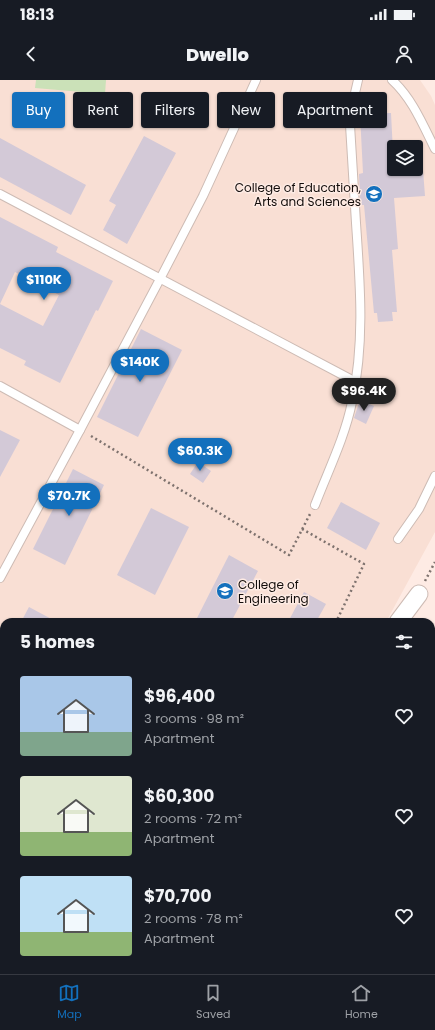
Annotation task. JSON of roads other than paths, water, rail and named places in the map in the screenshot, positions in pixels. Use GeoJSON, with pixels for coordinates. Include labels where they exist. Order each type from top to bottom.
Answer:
{"type":"FeatureCollection","features":[{"type":"Feature","properties":{"kind":"street"},"geometry":{"type":"LineString","coordinates":[[401,618],[419,594]]}},
{"type":"Feature","properties":{"kind":"lane"},"geometry":{"type":"LineString","coordinates":[[0,578],[203,196],[256,80]]}},
{"type":"Feature","properties":{"kind":"lane"},"geometry":{"type":"LineString","coordinates":[[315,505],[339,445],[352,402],[360,350],[361,297],[350,125],[352,106],[358,80]]}},
{"type":"Feature","properties":{"kind":"lane"},"geometry":{"type":"LineString","coordinates":[[392,80],[399,86],[420,119],[435,149]]}},
{"type":"Feature","properties":{"kind":"lane"},"geometry":{"type":"LineString","coordinates":[[0,194],[356,382]]}},
{"type":"Feature","properties":{"kind":"lane"},"geometry":{"type":"LineString","coordinates":[[0,386],[80,430]]}},
{"type":"Feature","properties":{"kind":"lane"},"geometry":{"type":"LineString","coordinates":[[398,539],[419,509],[435,476]]}},
{"type":"Feature","properties":{"kind":"place","name":"College of Education, Arts and Sciences"},"geometry":{"type":"Point","coordinates":[374,194]}},
{"type":"Feature","properties":{"kind":"place","name":"College of Engineering"},"geometry":{"type":"Point","coordinates":[225,591]}}]}
